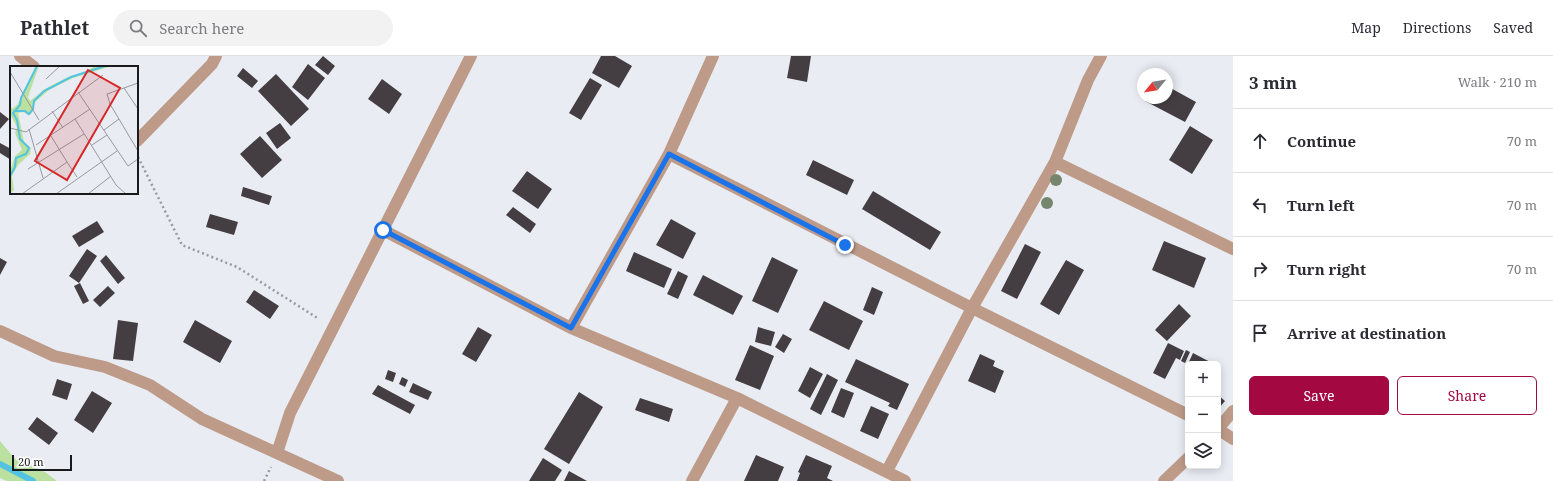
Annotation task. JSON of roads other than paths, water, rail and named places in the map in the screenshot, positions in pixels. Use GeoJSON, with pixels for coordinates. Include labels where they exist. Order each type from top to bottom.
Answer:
{"type":"FeatureCollection","features":[{"type":"Feature","properties":{"kind":"street"},"geometry":{"type":"LineString","coordinates":[[20,56],[33,66]]}},
{"type":"Feature","properties":{"kind":"street"},"geometry":{"type":"LineString","coordinates":[[138,140],[212,64],[216,56]]}},
{"type":"Feature","properties":{"kind":"street"},"geometry":{"type":"LineString","coordinates":[[277,453],[290,413],[471,56]]}},
{"type":"Feature","properties":{"kind":"street"},"geometry":{"type":"LineString","coordinates":[[571,328],[669,154],[713,56]]}},
{"type":"Feature","properties":{"kind":"street"},"geometry":{"type":"LineString","coordinates":[[887,471],[972,308],[1055,162],[1088,80],[1101,56]]}},
{"type":"Feature","properties":{"kind":"street"},"geometry":{"type":"LineString","coordinates":[[669,154],[972,308],[1185,414]]}},
{"type":"Feature","properties":{"kind":"street"},"geometry":{"type":"LineString","coordinates":[[1055,162],[1233,249]]}},
{"type":"Feature","properties":{"kind":"street"},"geometry":{"type":"LineString","coordinates":[[383,230],[571,328],[737,398],[905,481]]}},
{"type":"Feature","properties":{"kind":"street"},"geometry":{"type":"LineString","coordinates":[[0,331],[54,356],[105,367],[150,385],[202,419],[338,481]]}},
{"type":"Feature","properties":{"kind":"street"},"geometry":{"type":"LineString","coordinates":[[692,481],[737,398]]}},
{"type":"Feature","properties":{"kind":"street"},"geometry":{"type":"LineString","coordinates":[[1221,425],[1233,411]]}},
{"type":"Feature","properties":{"kind":"street"},"geometry":{"type":"LineString","coordinates":[[1221,431],[1233,439]]}},
{"type":"Feature","properties":{"kind":"street"},"geometry":{"type":"LineString","coordinates":[[1164,481],[1185,461]]}},
{"type":"Feature","properties":{"kind":"waterway"},"geometry":{"type":"LineString","coordinates":[[0,464],[33,481]]}}]}
